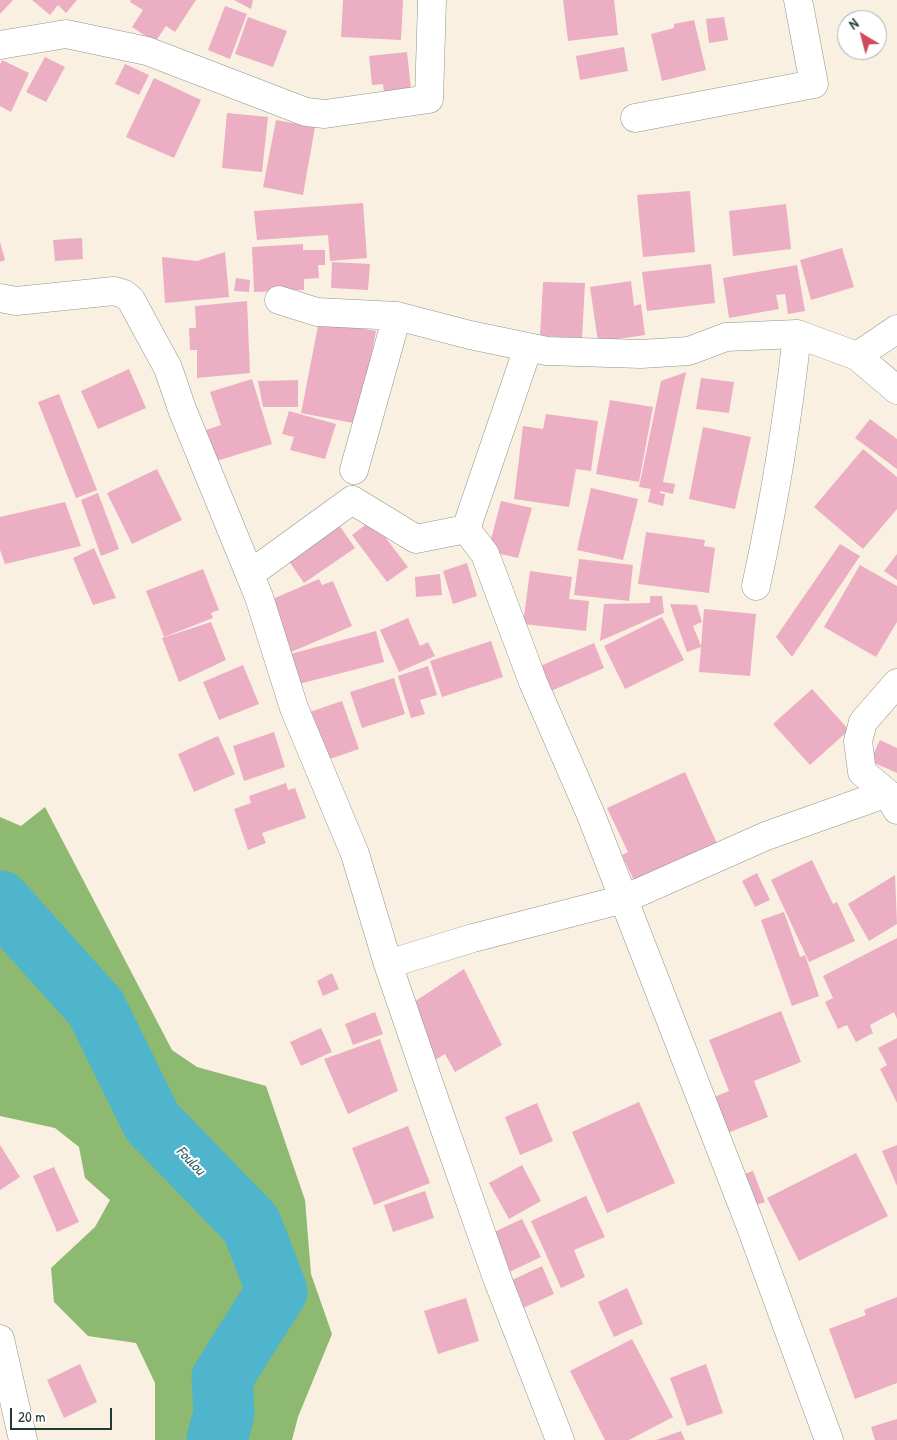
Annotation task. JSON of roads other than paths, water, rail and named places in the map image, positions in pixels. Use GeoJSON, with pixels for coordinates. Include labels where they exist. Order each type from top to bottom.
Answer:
{"type":"FeatureCollection","features":[{"type":"Feature","properties":{"kind":"street"},"geometry":{"type":"LineString","coordinates":[[0,45],[66,34],[147,51],[306,112],[325,114],[429,100],[432,0]]}},
{"type":"Feature","properties":{"kind":"street"},"geometry":{"type":"LineString","coordinates":[[635,118],[814,84],[798,0]]}},
{"type":"Feature","properties":{"kind":"street"},"geometry":{"type":"LineString","coordinates":[[0,298],[16,301],[114,291],[124,294],[131,300],[168,368],[182,409],[250,574],[268,624],[294,708],[355,854],[388,964],[494,1269],[560,1440]]}},
{"type":"Feature","properties":{"kind":"street"},"geometry":{"type":"LineString","coordinates":[[279,300],[317,312],[397,316],[528,348],[641,354],[689,351],[726,337],[796,334],[857,356],[897,390]]}},
{"type":"Feature","properties":{"kind":"street"},"geometry":{"type":"LineString","coordinates":[[354,470],[397,316]]}},
{"type":"Feature","properties":{"kind":"street"},"geometry":{"type":"LineString","coordinates":[[857,356],[897,329]]}},
{"type":"Feature","properties":{"kind":"street"},"geometry":{"type":"LineString","coordinates":[[756,586],[778,474],[791,387],[796,334]]}},
{"type":"Feature","properties":{"kind":"street"},"geometry":{"type":"LineString","coordinates":[[466,529],[528,348]]}},
{"type":"Feature","properties":{"kind":"street"},"geometry":{"type":"LineString","coordinates":[[250,574],[352,500],[416,539],[466,529]]}},
{"type":"Feature","properties":{"kind":"street"},"geometry":{"type":"LineString","coordinates":[[466,529],[486,554],[533,682],[591,815],[749,1222],[829,1440]]}},
{"type":"Feature","properties":{"kind":"street"},"geometry":{"type":"LineString","coordinates":[[388,964],[473,938],[624,899],[766,836],[892,802],[862,772],[858,741],[863,722],[897,683]]}},
{"type":"Feature","properties":{"kind":"street"},"geometry":{"type":"LineString","coordinates":[[0,1339],[23,1440]]}},
{"type":"Feature","properties":{"kind":"waterway","name":"Foulou"},"geometry":{"type":"LineString","coordinates":[[0,901],[96,1008],[152,1122],[251,1224],[277,1291],[222,1378],[224,1413],[217,1440]]}}]}
